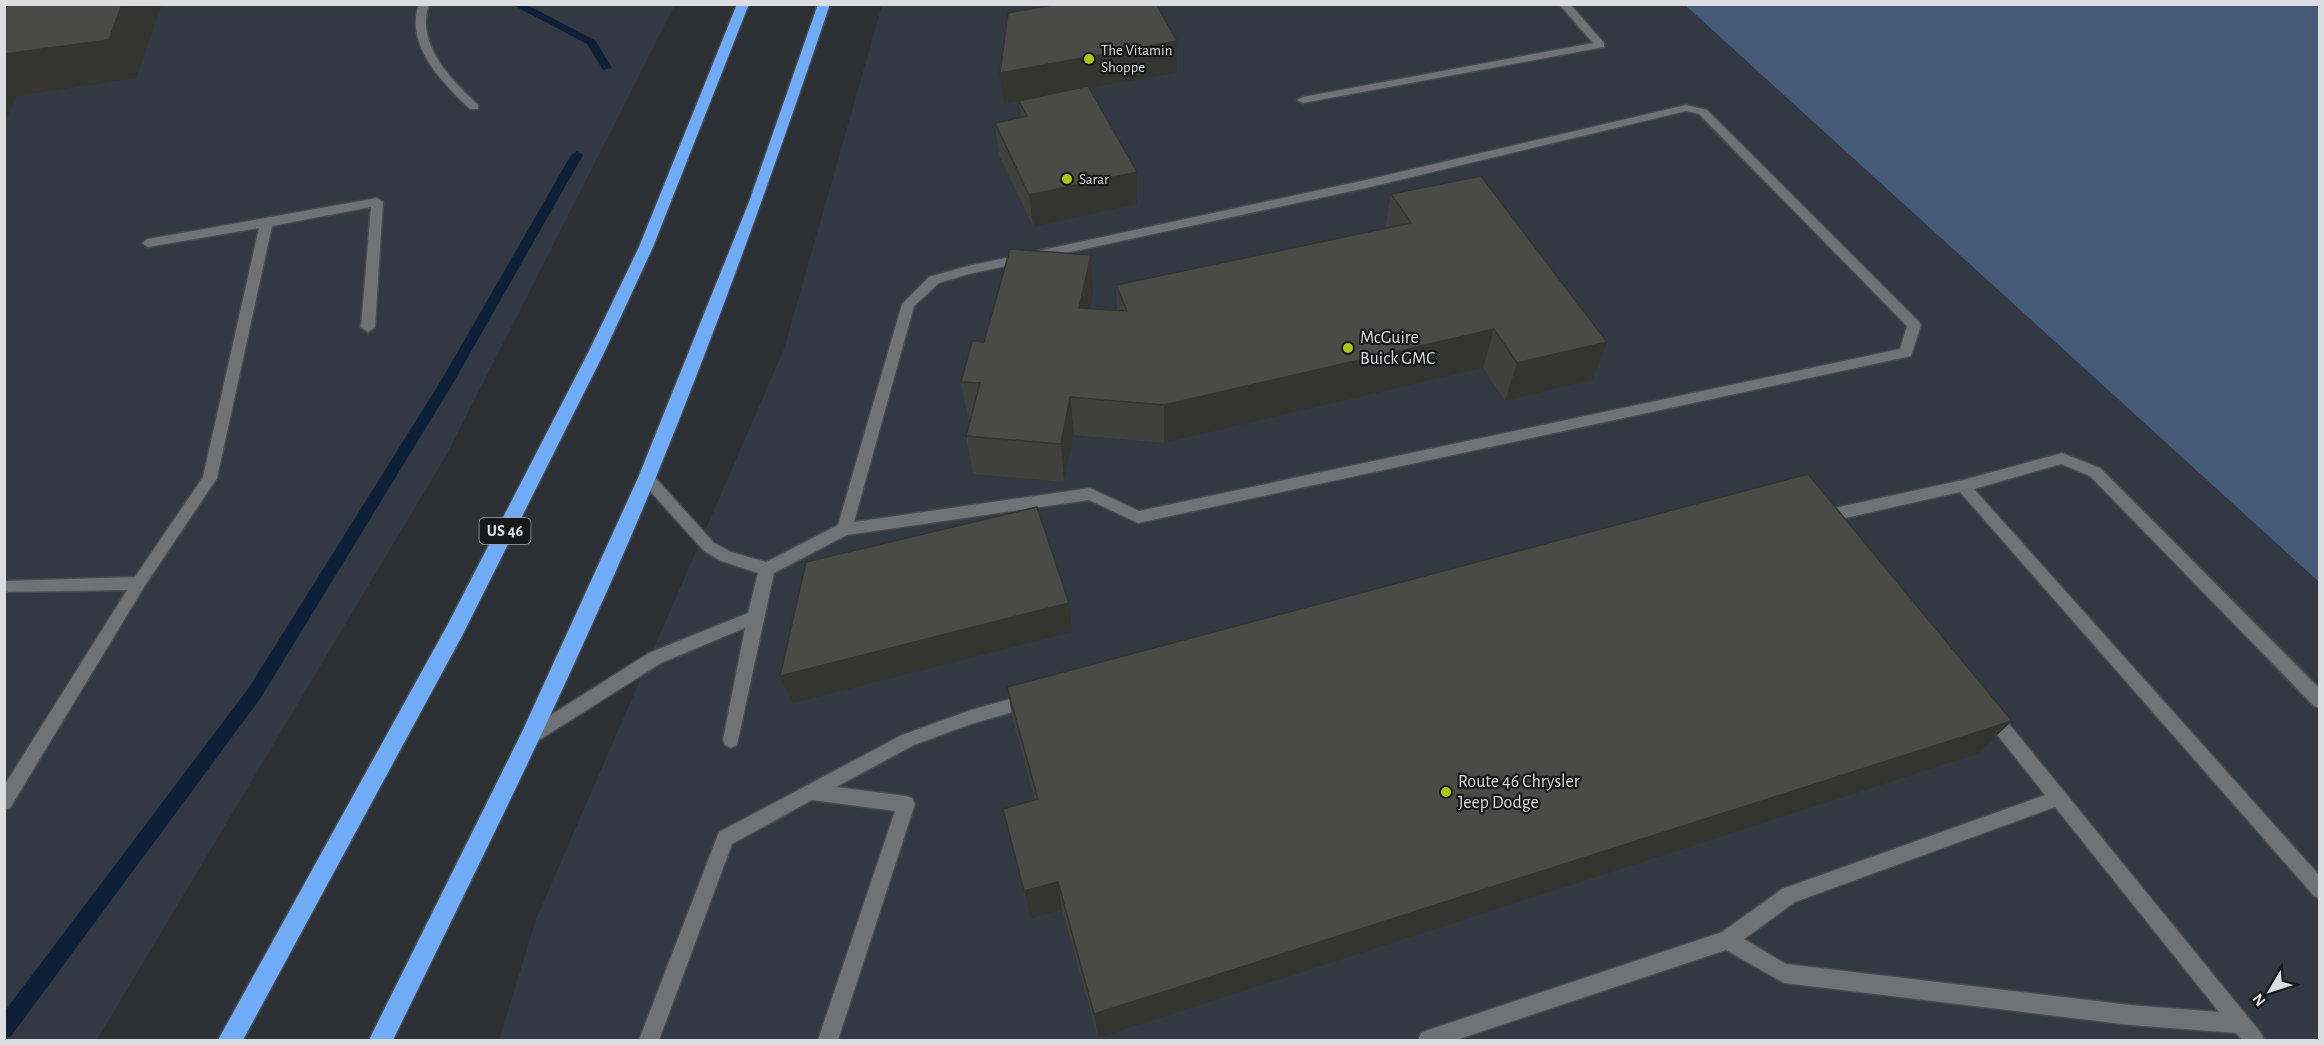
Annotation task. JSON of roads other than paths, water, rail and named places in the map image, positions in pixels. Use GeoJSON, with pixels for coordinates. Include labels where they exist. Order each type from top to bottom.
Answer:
{"type":"FeatureCollection","features":[{"type":"Feature","properties":{"kind":"highway","name":"US 46"},"geometry":{"type":"LineString","coordinates":[[230,1041],[455,630],[596,353],[646,247],[743,4]]}},
{"type":"Feature","properties":{"kind":"highway"},"geometry":{"type":"LineString","coordinates":[[381,1041],[530,737],[647,478],[756,202],[824,4]]}},
{"type":"Feature","properties":{"kind":"lane"},"geometry":{"type":"LineString","coordinates":[[424,4],[418,18],[421,33],[444,77],[474,107]]}},
{"type":"Feature","properties":{"kind":"lane"},"geometry":{"type":"LineString","coordinates":[[1304,100],[1600,45],[1564,4]]}},
{"type":"Feature","properties":{"kind":"lane"},"geometry":{"type":"LineString","coordinates":[[647,478],[709,547],[726,557],[767,569],[844,529],[1090,494],[1138,517],[1906,353],[1914,325],[1703,112],[1686,108],[1366,184],[979,268],[934,280],[908,304],[844,529]]}},
{"type":"Feature","properties":{"kind":"lane"},"geometry":{"type":"LineString","coordinates":[[148,243],[377,202],[368,327]]}},
{"type":"Feature","properties":{"kind":"lane"},"geometry":{"type":"LineString","coordinates":[[4,802],[140,583],[210,478],[266,223]]}},
{"type":"Feature","properties":{"kind":"lane"},"geometry":{"type":"LineString","coordinates":[[1810,510],[1830,515],[1964,486],[2062,458],[2095,472],[2319,700]]}},
{"type":"Feature","properties":{"kind":"lane"},"geometry":{"type":"LineString","coordinates":[[1964,486],[2319,890]]}},
{"type":"Feature","properties":{"kind":"lane"},"geometry":{"type":"LineString","coordinates":[[1830,515],[1845,534]]}},
{"type":"Feature","properties":{"kind":"lane"},"geometry":{"type":"LineString","coordinates":[[731,740],[755,617],[767,569]]}},
{"type":"Feature","properties":{"kind":"lane"},"geometry":{"type":"LineString","coordinates":[[8,586],[140,583]]}},
{"type":"Feature","properties":{"kind":"lane"},"geometry":{"type":"LineString","coordinates":[[530,737],[655,658],[755,617]]}},
{"type":"Feature","properties":{"kind":"lane"},"geometry":{"type":"LineString","coordinates":[[649,1041],[725,838],[908,740],[971,717],[1040,698]]}},
{"type":"Feature","properties":{"kind":"lane"},"geometry":{"type":"LineString","coordinates":[[1977,698],[2254,1041]]}},
{"type":"Feature","properties":{"kind":"lane"},"geometry":{"type":"LineString","coordinates":[[810,792],[906,804],[828,1041]]}},
{"type":"Feature","properties":{"kind":"lane"},"geometry":{"type":"LineString","coordinates":[[1428,1041],[1727,940],[1789,895],[2058,798]]}},
{"type":"Feature","properties":{"kind":"lane"},"geometry":{"type":"LineString","coordinates":[[1727,940],[1784,973],[2130,1015],[2241,1024]]}},
{"type":"Feature","properties":{"kind":"waterway"},"geometry":{"type":"LineString","coordinates":[[516,4],[591,42],[607,68]]}},
{"type":"Feature","properties":{"kind":"waterway"},"geometry":{"type":"LineString","coordinates":[[4,1029],[254,694],[447,382],[577,155]]}},
{"type":"Feature","properties":{"kind":"place","name":"The Vitamin Shoppe"},"geometry":{"type":"Point","coordinates":[1089,59]}},
{"type":"Feature","properties":{"kind":"place","name":"Sarar"},"geometry":{"type":"Point","coordinates":[1067,179]}},
{"type":"Feature","properties":{"kind":"place","name":"McGuire Buick GMC"},"geometry":{"type":"Point","coordinates":[1348,348]}},
{"type":"Feature","properties":{"kind":"place","name":"Route 46 Chrysler Jeep Dodge"},"geometry":{"type":"Point","coordinates":[1446,792]}}]}
